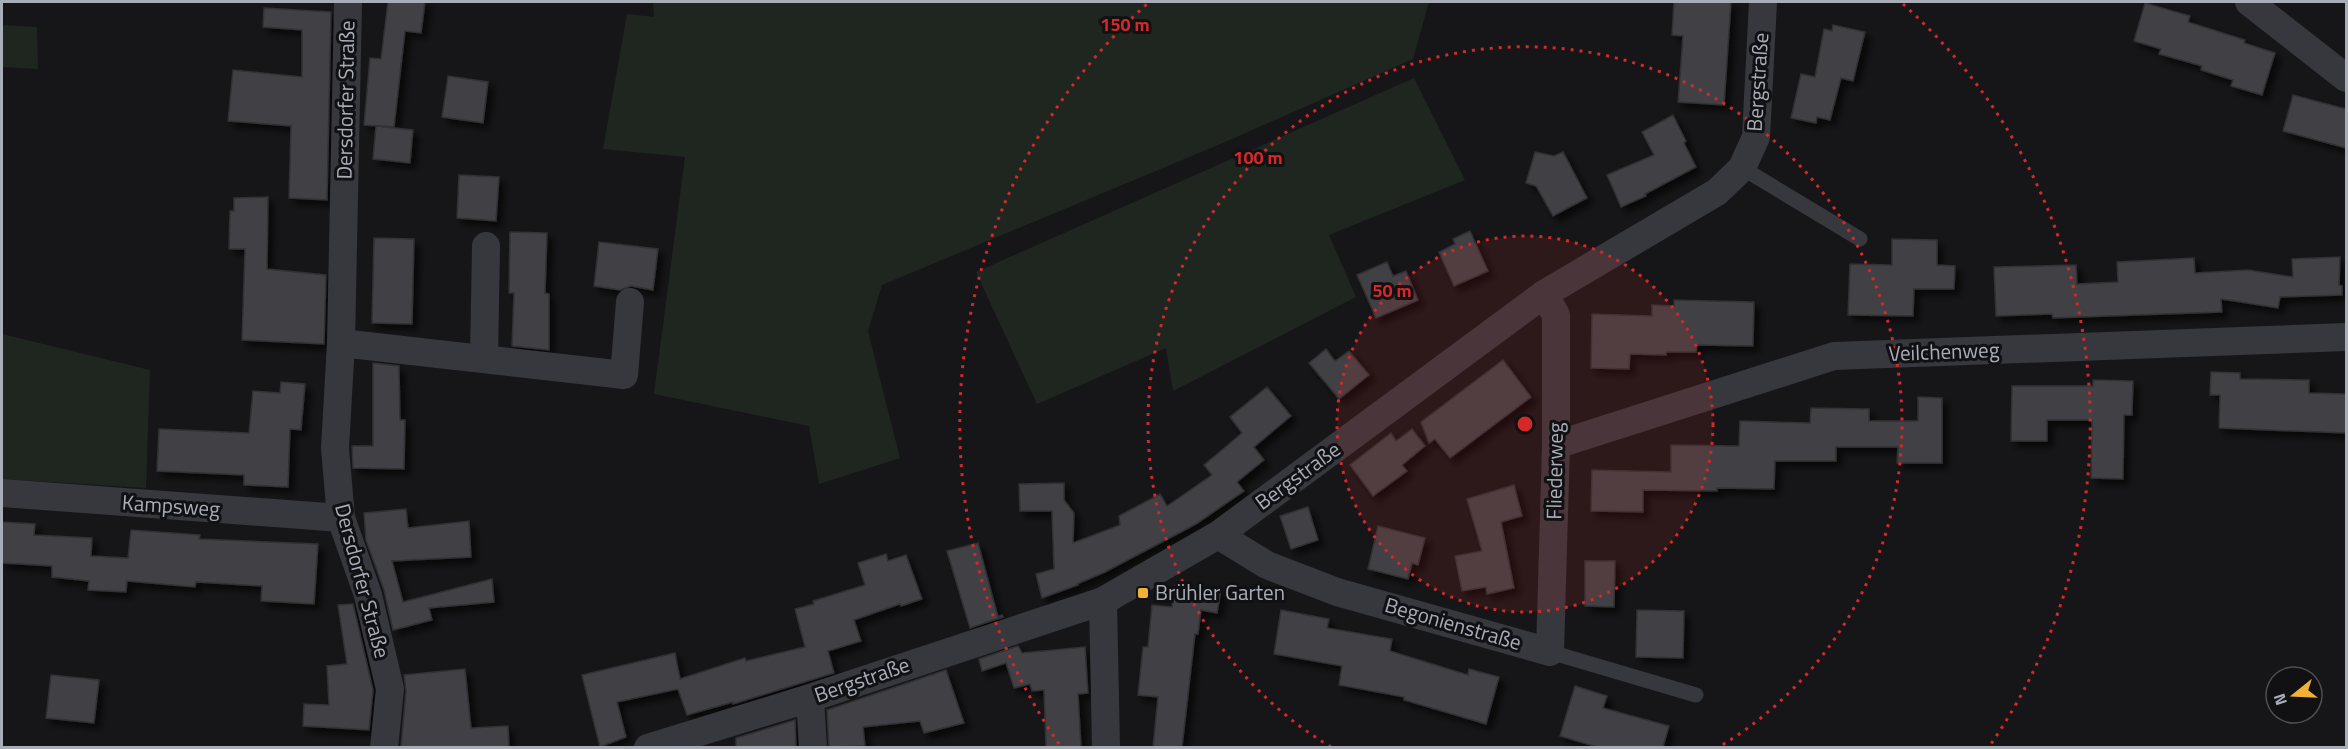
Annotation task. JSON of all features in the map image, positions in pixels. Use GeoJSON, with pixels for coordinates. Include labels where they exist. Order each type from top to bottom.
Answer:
{"type":"FeatureCollection","features":[{"type":"Feature","properties":{"kind":"street","name":"Dersdorfer Straße"},"geometry":{"type":"LineString","coordinates":[[348,2],[341,343],[335,447],[341,518],[369,595],[390,689],[384,747]]}},
{"type":"Feature","properties":{"kind":"street","name":"Bergstraße"},"geometry":{"type":"LineString","coordinates":[[648,747],[810,698],[1103,601],[1218,535],[1544,294],[1717,192],[1742,168],[1756,137],[1763,2]]}},
{"type":"Feature","properties":{"kind":"street"},"geometry":{"type":"LineString","coordinates":[[2249,2],[2346,78]]}},
{"type":"Feature","properties":{"kind":"street"},"geometry":{"type":"LineString","coordinates":[[484,359],[486,246]]}},
{"type":"Feature","properties":{"kind":"street","name":"Fliederweg"},"geometry":{"type":"LineString","coordinates":[[1544,294],[1556,315],[1556,445],[1550,652]]}},
{"type":"Feature","properties":{"kind":"street"},"geometry":{"type":"LineString","coordinates":[[341,343],[624,375],[630,303]]}},
{"type":"Feature","properties":{"kind":"street","name":"Veilchenweg"},"geometry":{"type":"LineString","coordinates":[[1556,445],[1834,356],[2346,337]]}},
{"type":"Feature","properties":{"kind":"street","name":"Kampsweg"},"geometry":{"type":"LineString","coordinates":[[2,493],[341,518]]}},
{"type":"Feature","properties":{"kind":"street","name":"Begonienstraße"},"geometry":{"type":"LineString","coordinates":[[1218,535],[1267,565],[1337,592],[1550,652]]}},
{"type":"Feature","properties":{"kind":"street"},"geometry":{"type":"LineString","coordinates":[[1103,601],[1106,747]]}},
{"type":"Feature","properties":{"kind":"street"},"geometry":{"type":"LineString","coordinates":[[810,698],[813,747]]}},
{"type":"Feature","properties":{"kind":"lane"},"geometry":{"type":"LineString","coordinates":[[1742,168],[1860,239]]}},
{"type":"Feature","properties":{"kind":"lane","name":"Begonienstraße"},"geometry":{"type":"LineString","coordinates":[[1550,652],[1696,695]]}},
{"type":"Feature","properties":{"kind":"shaded area"},"geometry":{"type":"Polygon","coordinates":[[[653,2],[1429,2],[1413,59],[1223,143],[882,285],[868,331],[900,458],[819,484],[809,426],[654,394],[685,157],[603,149],[627,14],[654,17],[653,2]]]}},
{"type":"Feature","properties":{"kind":"shaded area"},"geometry":{"type":"Polygon","coordinates":[[[2,25],[37,27],[38,69],[2,67],[2,25]]]}},
{"type":"Feature","properties":{"kind":"shaded area"},"geometry":{"type":"Polygon","coordinates":[[[1414,78],[1465,180],[1329,235],[1356,297],[1173,391],[1166,348],[1037,404],[976,272],[1414,78]]]}},
{"type":"Feature","properties":{"kind":"shaded area"},"geometry":{"type":"Polygon","coordinates":[[[2,334],[150,370],[146,488],[2,479],[2,334]]]}},
{"type":"Feature","properties":{"kind":"building"},"geometry":{"type":"Polygon","coordinates":[[[388,2],[425,2],[421,33],[405,31],[394,127],[364,125],[370,58],[381,59],[388,2]]]}},
{"type":"Feature","properties":{"kind":"building"},"geometry":{"type":"Polygon","coordinates":[[[1674,2],[1731,2],[1724,105],[1678,102],[1683,36],[1672,35],[1674,2]]]}},
{"type":"Feature","properties":{"kind":"building"},"geometry":{"type":"Polygon","coordinates":[[[2145,3],[2190,16],[2188,22],[2245,40],[2244,43],[2275,53],[2262,95],[2231,86],[2233,80],[2201,70],[2202,66],[2159,54],[2161,49],[2134,41],[2145,3]]]}},
{"type":"Feature","properties":{"kind":"building"},"geometry":{"type":"Polygon","coordinates":[[[264,8],[331,12],[327,200],[289,198],[291,126],[228,121],[233,70],[302,77],[302,30],[263,27],[264,8]]]}},
{"type":"Feature","properties":{"kind":"building"},"geometry":{"type":"Polygon","coordinates":[[[1833,25],[1865,32],[1853,81],[1841,78],[1830,120],[1817,117],[1816,123],[1791,118],[1801,74],[1815,77],[1824,29],[1832,31],[1833,25]]]}},
{"type":"Feature","properties":{"kind":"building"},"geometry":{"type":"Polygon","coordinates":[[[448,76],[488,82],[483,123],[442,117],[448,76]]]}},
{"type":"Feature","properties":{"kind":"building"},"geometry":{"type":"Polygon","coordinates":[[[2293,95],[2346,109],[2346,148],[2283,131],[2293,95]]]}},
{"type":"Feature","properties":{"kind":"building"},"geometry":{"type":"Polygon","coordinates":[[[1673,115],[1696,167],[1645,194],[1646,196],[1621,207],[1607,175],[1654,155],[1642,132],[1673,115]]]}},
{"type":"Feature","properties":{"kind":"building"},"geometry":{"type":"Polygon","coordinates":[[[376,126],[413,130],[410,163],[373,159],[376,126]]]}},
{"type":"Feature","properties":{"kind":"building"},"geometry":{"type":"Polygon","coordinates":[[[1535,152],[1554,156],[1563,152],[1587,198],[1553,216],[1536,186],[1526,183],[1535,152]]]}},
{"type":"Feature","properties":{"kind":"building"},"geometry":{"type":"Polygon","coordinates":[[[459,175],[499,177],[496,221],[457,218],[459,175]]]}},
{"type":"Feature","properties":{"kind":"building"},"geometry":{"type":"Polygon","coordinates":[[[268,197],[267,269],[326,275],[324,344],[242,340],[245,249],[229,249],[230,211],[234,211],[234,198],[268,197]]]}},
{"type":"Feature","properties":{"kind":"building"},"geometry":{"type":"Polygon","coordinates":[[[1470,231],[1488,271],[1454,286],[1439,252],[1455,244],[1453,239],[1470,231]]]}},
{"type":"Feature","properties":{"kind":"building"},"geometry":{"type":"Polygon","coordinates":[[[510,232],[547,233],[545,293],[549,294],[549,350],[512,346],[514,293],[509,293],[510,232]]]}},
{"type":"Feature","properties":{"kind":"building"},"geometry":{"type":"Polygon","coordinates":[[[374,238],[414,239],[412,324],[372,323],[374,238]]]}},
{"type":"Feature","properties":{"kind":"building"},"geometry":{"type":"Polygon","coordinates":[[[1892,239],[1937,240],[1937,265],[1955,266],[1954,289],[1914,289],[1913,316],[1848,315],[1850,264],[1892,265],[1892,239]]]}},
{"type":"Feature","properties":{"kind":"building"},"geometry":{"type":"Polygon","coordinates":[[[599,242],[658,249],[653,290],[631,286],[620,290],[594,286],[599,242]]]}},
{"type":"Feature","properties":{"kind":"building"},"geometry":{"type":"Polygon","coordinates":[[[2340,257],[2339,285],[2342,286],[2342,295],[2280,297],[2278,308],[2221,299],[2222,312],[2053,318],[2052,314],[1996,316],[1994,267],[2076,265],[2077,284],[2118,282],[2117,262],[2194,258],[2195,273],[2248,270],[2293,277],[2292,259],[2340,257]]]}},
{"type":"Feature","properties":{"kind":"building"},"geometry":{"type":"Polygon","coordinates":[[[1387,262],[1393,276],[1406,271],[1418,300],[1376,318],[1357,275],[1387,262]]]}},
{"type":"Feature","properties":{"kind":"building"},"geometry":{"type":"Polygon","coordinates":[[[1674,300],[1754,302],[1753,346],[1697,345],[1696,352],[1666,352],[1666,355],[1630,354],[1629,369],[1591,368],[1592,314],[1652,316],[1652,305],[1674,306],[1674,300]]]}},
{"type":"Feature","properties":{"kind":"building"},"geometry":{"type":"Polygon","coordinates":[[[1326,349],[1335,361],[1349,351],[1369,375],[1339,399],[1309,363],[1326,349]]]}},
{"type":"Feature","properties":{"kind":"building"},"geometry":{"type":"Polygon","coordinates":[[[1503,360],[1531,397],[1450,458],[1435,439],[1429,443],[1421,422],[1503,360]]]}},
{"type":"Feature","properties":{"kind":"building"},"geometry":{"type":"Polygon","coordinates":[[[373,363],[399,366],[400,420],[405,420],[404,469],[353,468],[352,446],[373,446],[373,363]]]}},
{"type":"Feature","properties":{"kind":"building"},"geometry":{"type":"Polygon","coordinates":[[[2211,372],[2240,373],[2240,379],[2309,380],[2309,393],[2346,394],[2346,433],[2219,428],[2220,395],[2210,395],[2211,372]]]}},
{"type":"Feature","properties":{"kind":"building"},"geometry":{"type":"Polygon","coordinates":[[[2093,380],[2133,381],[2132,415],[2124,415],[2123,479],[2091,478],[2092,420],[2047,420],[2047,441],[2011,441],[2012,386],[2093,386],[2093,380]]]}},
{"type":"Feature","properties":{"kind":"building"},"geometry":{"type":"Polygon","coordinates":[[[281,382],[305,384],[301,430],[290,429],[288,487],[244,485],[244,475],[157,471],[159,429],[249,433],[253,391],[280,393],[281,382]]]}},
{"type":"Feature","properties":{"kind":"building"},"geometry":{"type":"Polygon","coordinates":[[[1267,387],[1291,416],[1254,447],[1264,460],[1237,482],[1244,491],[1196,524],[1078,585],[1042,598],[1036,574],[1054,569],[1052,511],[1020,511],[1019,484],[1064,483],[1064,500],[1074,513],[1073,543],[1120,525],[1119,516],[1160,494],[1167,506],[1212,475],[1204,465],[1242,433],[1230,417],[1267,387]]]}},
{"type":"Feature","properties":{"kind":"building"},"geometry":{"type":"Polygon","coordinates":[[[1918,397],[1942,398],[1942,463],[1897,463],[1898,447],[1836,447],[1836,461],[1775,461],[1774,489],[1643,490],[1643,512],[1591,511],[1592,470],[1671,472],[1671,445],[1739,446],[1740,421],[1810,423],[1811,408],[1869,409],[1869,421],[1918,421],[1918,397]]]}},
{"type":"Feature","properties":{"kind":"building"},"geometry":{"type":"Polygon","coordinates":[[[1412,429],[1425,446],[1402,465],[1407,471],[1373,496],[1350,465],[1391,433],[1396,441],[1412,429]]]}},
{"type":"Feature","properties":{"kind":"building"},"geometry":{"type":"Polygon","coordinates":[[[1514,485],[1522,516],[1501,522],[1514,588],[1487,594],[1486,587],[1462,591],[1455,556],[1482,551],[1467,499],[1514,485]]]}},
{"type":"Feature","properties":{"kind":"building"},"geometry":{"type":"Polygon","coordinates":[[[1308,507],[1318,540],[1291,549],[1280,516],[1308,507]]]}},
{"type":"Feature","properties":{"kind":"building"},"geometry":{"type":"Polygon","coordinates":[[[406,509],[408,528],[469,521],[471,557],[392,561],[403,602],[492,579],[494,602],[429,608],[432,620],[393,630],[384,590],[366,540],[364,513],[406,509]]]}},
{"type":"Feature","properties":{"kind":"building"},"geometry":{"type":"Polygon","coordinates":[[[2,522],[35,524],[34,535],[92,538],[91,556],[128,558],[131,530],[200,535],[199,539],[318,544],[314,604],[261,601],[262,586],[196,582],[195,587],[127,581],[126,592],[88,590],[89,581],[52,577],[52,566],[2,563],[2,522]]]}},
{"type":"Feature","properties":{"kind":"building"},"geometry":{"type":"Polygon","coordinates":[[[1378,526],[1425,538],[1418,565],[1412,563],[1408,579],[1368,569],[1378,526]]]}},
{"type":"Feature","properties":{"kind":"building"},"geometry":{"type":"Polygon","coordinates":[[[978,543],[998,617],[1002,615],[1003,617],[970,628],[947,551],[978,543]]]}},
{"type":"Feature","properties":{"kind":"building"},"geometry":{"type":"Polygon","coordinates":[[[886,554],[888,561],[906,555],[922,599],[854,620],[861,641],[828,651],[834,673],[733,704],[733,702],[687,715],[678,689],[617,702],[626,737],[600,747],[582,675],[675,653],[680,679],[745,658],[746,661],[805,647],[795,609],[865,585],[858,563],[886,554]]]}},
{"type":"Feature","properties":{"kind":"building"},"geometry":{"type":"Polygon","coordinates":[[[1585,561],[1615,561],[1614,607],[1585,606],[1585,561]]]}},
{"type":"Feature","properties":{"kind":"building"},"geometry":{"type":"Polygon","coordinates":[[[1175,585],[1221,590],[1217,613],[1201,610],[1198,634],[1195,634],[1182,747],[1153,747],[1158,697],[1138,695],[1143,647],[1148,647],[1152,605],[1172,607],[1175,585]]]}},
{"type":"Feature","properties":{"kind":"building"},"geometry":{"type":"Polygon","coordinates":[[[353,604],[373,690],[369,730],[303,726],[304,704],[329,705],[327,666],[347,664],[338,605],[353,604]]]}},
{"type":"Feature","properties":{"kind":"building"},"geometry":{"type":"Polygon","coordinates":[[[1281,610],[1329,619],[1327,628],[1392,639],[1390,651],[1468,675],[1469,669],[1499,677],[1486,724],[1404,700],[1404,697],[1339,685],[1342,666],[1274,654],[1281,610]]]}},
{"type":"Feature","properties":{"kind":"building"},"geometry":{"type":"Polygon","coordinates":[[[1637,610],[1684,611],[1683,658],[1636,657],[1637,610]]]}},
{"type":"Feature","properties":{"kind":"building"},"geometry":{"type":"Polygon","coordinates":[[[1018,646],[1022,653],[1085,647],[1088,693],[1078,694],[1081,747],[1046,747],[1044,690],[1032,691],[1030,684],[1014,688],[1006,663],[982,671],[979,659],[1018,646]]]}},
{"type":"Feature","properties":{"kind":"building"},"geometry":{"type":"Polygon","coordinates":[[[465,669],[471,728],[508,726],[509,747],[401,747],[406,691],[404,675],[465,669]]]}},
{"type":"Feature","properties":{"kind":"building"},"geometry":{"type":"Polygon","coordinates":[[[946,670],[964,723],[924,733],[920,721],[863,727],[865,746],[829,747],[827,710],[946,670]]]}},
{"type":"Feature","properties":{"kind":"building"},"geometry":{"type":"Polygon","coordinates":[[[51,675],[99,680],[94,723],[46,718],[51,675]]]}},
{"type":"Feature","properties":{"kind":"building"},"geometry":{"type":"Polygon","coordinates":[[[1575,686],[1607,696],[1603,708],[1669,726],[1663,747],[1597,747],[1560,736],[1575,686]]]}},
{"type":"Feature","properties":{"kind":"building"},"geometry":{"type":"Polygon","coordinates":[[[795,720],[796,747],[736,747],[736,738],[795,720]]]}},
{"type":"Feature","properties":{"kind":"place","name":"Brühler Garten"},"geometry":{"type":"Point","coordinates":[1143,593]}}]}
